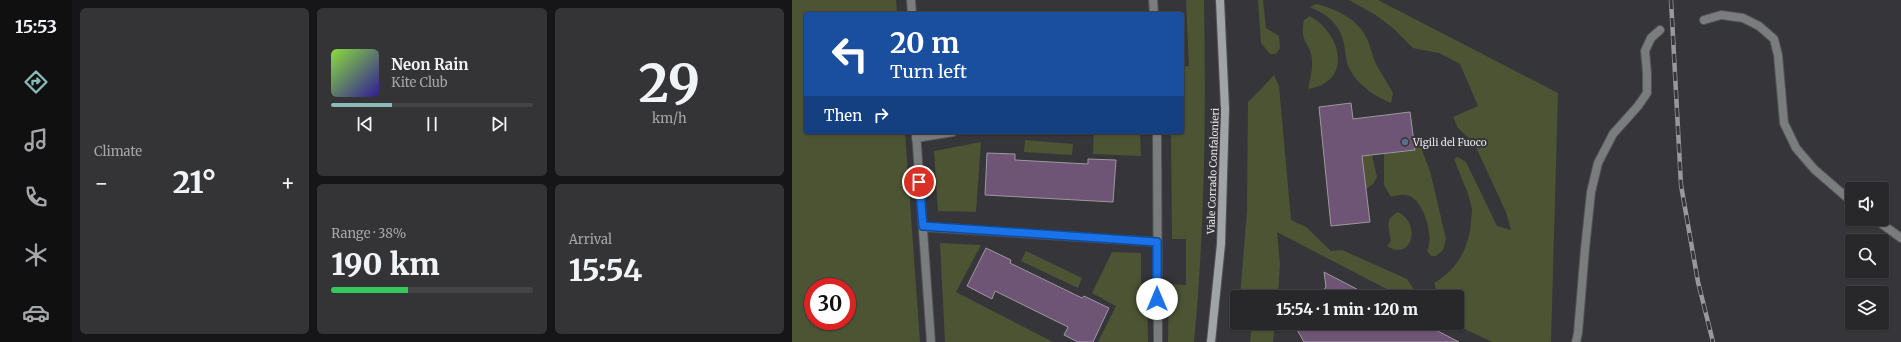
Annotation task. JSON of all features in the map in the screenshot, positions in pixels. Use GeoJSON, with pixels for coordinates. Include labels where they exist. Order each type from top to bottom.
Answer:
{"type":"FeatureCollection","features":[{"type":"Feature","properties":{"kind":"main road","name":"Viale Corrado Confalonieri"},"geometry":{"type":"LineString","coordinates":[[1211,342],[1221,244],[1225,109],[1220,0]]}},
{"type":"Feature","properties":{"kind":"street"},"geometry":{"type":"LineString","coordinates":[[911,0],[912,12]]}},
{"type":"Feature","properties":{"kind":"street"},"geometry":{"type":"LineString","coordinates":[[1153,0],[1154,12]]}},
{"type":"Feature","properties":{"kind":"street"},"geometry":{"type":"LineString","coordinates":[[1704,20],[1721,15],[1742,18],[1759,26],[1774,39],[1778,55],[1784,123],[1796,148],[1814,169],[1845,196]]}},
{"type":"Feature","properties":{"kind":"street"},"geometry":{"type":"LineString","coordinates":[[1576,342],[1591,192],[1598,163],[1613,134],[1647,94],[1645,51],[1651,38],[1660,30]]}},
{"type":"Feature","properties":{"kind":"street"},"geometry":{"type":"LineString","coordinates":[[928,134],[916,135],[931,342]]}},
{"type":"Feature","properties":{"kind":"street"},"geometry":{"type":"LineString","coordinates":[[1157,134],[1158,342]]}},
{"type":"Feature","properties":{"kind":"street"},"geometry":{"type":"LineString","coordinates":[[923,226],[1157,242]]}},
{"type":"Feature","properties":{"kind":"street"},"geometry":{"type":"LineString","coordinates":[[1885,226],[1901,238]]}},
{"type":"Feature","properties":{"kind":"green space"},"geometry":{"type":"Polygon","coordinates":[[[792,0],[896,0],[897,12],[804,12],[804,134],[905,134],[920,342],[792,342],[792,0]]]}},
{"type":"Feature","properties":{"kind":"green space"},"geometry":{"type":"Polygon","coordinates":[[[1186,0],[1204,0],[1205,128],[1203,214],[1194,342],[1168,342],[1169,284],[1186,285],[1186,239],[1172,239],[1171,134],[1184,134],[1184,67],[1189,66],[1186,0]]]}},
{"type":"Feature","properties":{"kind":"green space"},"geometry":{"type":"Polygon","coordinates":[[[1258,0],[1263,0],[1266,28],[1279,36],[1280,48],[1276,54],[1270,54],[1261,43],[1258,0]]]}},
{"type":"Feature","properties":{"kind":"green space"},"geometry":{"type":"Polygon","coordinates":[[[1349,0],[1378,0],[1558,93],[1551,342],[1492,342],[1464,329],[1464,290],[1436,290],[1434,283],[1449,272],[1455,265],[1468,241],[1470,232],[1472,209],[1471,203],[1454,159],[1458,157],[1466,162],[1497,226],[1511,230],[1506,212],[1474,143],[1458,128],[1453,117],[1478,106],[1460,64],[1439,53],[1413,48],[1393,28],[1374,14],[1349,0]]]}},
{"type":"Feature","properties":{"kind":"green space"},"geometry":{"type":"Polygon","coordinates":[[[1317,4],[1344,15],[1351,19],[1361,29],[1368,42],[1376,64],[1393,93],[1391,103],[1368,90],[1353,75],[1348,67],[1343,40],[1338,28],[1325,15],[1309,7],[1317,4]]]}},
{"type":"Feature","properties":{"kind":"green space"},"geometry":{"type":"Polygon","coordinates":[[[1310,16],[1321,24],[1330,34],[1338,57],[1337,68],[1332,77],[1322,85],[1308,89],[1312,71],[1312,60],[1310,50],[1304,38],[1303,28],[1304,20],[1310,16]]]}},
{"type":"Feature","properties":{"kind":"green space"},"geometry":{"type":"Polygon","coordinates":[[[1274,75],[1279,86],[1291,220],[1306,227],[1331,251],[1342,250],[1407,279],[1414,290],[1389,290],[1277,232],[1280,264],[1278,290],[1241,290],[1247,211],[1248,102],[1274,75]]]}},
{"type":"Feature","properties":{"kind":"green space"},"geometry":{"type":"Polygon","coordinates":[[[1094,134],[1140,134],[1141,156],[1093,154],[1094,134]]]}},
{"type":"Feature","properties":{"kind":"green space"},"geometry":{"type":"Polygon","coordinates":[[[1025,140],[1073,144],[1072,155],[1024,152],[1025,140]]]}},
{"type":"Feature","properties":{"kind":"green space"},"geometry":{"type":"Polygon","coordinates":[[[981,142],[976,212],[938,211],[934,151],[981,142]]]}},
{"type":"Feature","properties":{"kind":"green space"},"geometry":{"type":"Polygon","coordinates":[[[1414,142],[1420,145],[1430,171],[1446,239],[1443,250],[1436,256],[1431,256],[1427,251],[1429,245],[1429,230],[1425,215],[1417,202],[1408,195],[1391,197],[1384,185],[1384,154],[1415,150],[1414,142]]]}},
{"type":"Feature","properties":{"kind":"green space"},"geometry":{"type":"Polygon","coordinates":[[[1370,146],[1377,177],[1373,184],[1366,189],[1361,147],[1370,146]]]}},
{"type":"Feature","properties":{"kind":"green space"},"geometry":{"type":"Polygon","coordinates":[[[1398,212],[1410,225],[1412,232],[1411,240],[1408,245],[1403,249],[1396,250],[1387,246],[1391,241],[1388,224],[1391,218],[1398,212]]]}},
{"type":"Feature","properties":{"kind":"green space"},"geometry":{"type":"Polygon","coordinates":[[[940,243],[981,245],[956,292],[1053,342],[945,342],[940,243]]]}},
{"type":"Feature","properties":{"kind":"green space"},"geometry":{"type":"Polygon","coordinates":[[[1026,251],[1082,278],[1078,288],[1021,261],[1026,251]]]}},
{"type":"Feature","properties":{"kind":"green space"},"geometry":{"type":"Polygon","coordinates":[[[1112,252],[1141,253],[1141,290],[1147,291],[1148,342],[1098,342],[1116,306],[1092,293],[1112,252]]]}},
{"type":"Feature","properties":{"kind":"green space"},"geometry":{"type":"Polygon","coordinates":[[[1251,330],[1274,330],[1273,342],[1250,342],[1251,330]]]}},
{"type":"Feature","properties":{"kind":"building"},"geometry":{"type":"Polygon","coordinates":[[[1351,103],[1353,119],[1410,112],[1415,150],[1362,156],[1370,222],[1331,226],[1319,107],[1351,103]]]}},
{"type":"Feature","properties":{"kind":"building"},"geometry":{"type":"Polygon","coordinates":[[[987,153],[1015,154],[1015,160],[1088,164],[1088,159],[1116,160],[1113,202],[985,195],[987,153]]]}},
{"type":"Feature","properties":{"kind":"building"},"geometry":{"type":"Polygon","coordinates":[[[986,248],[1011,260],[1010,263],[1082,298],[1084,296],[1109,308],[1093,342],[1078,342],[1064,335],[1068,327],[995,291],[992,299],[967,286],[986,248]]]}},
{"type":"Feature","properties":{"kind":"building"},"geometry":{"type":"Polygon","coordinates":[[[1324,272],[1359,290],[1323,290],[1326,287],[1324,272]]]}},
{"type":"Feature","properties":{"kind":"building"},"geometry":{"type":"Polygon","coordinates":[[[1297,330],[1436,330],[1459,342],[1304,342],[1297,330]]]}},
{"type":"Feature","properties":{"kind":"railway"},"geometry":{"type":"LineString","coordinates":[[1671,0],[1681,185],[1698,282],[1713,342]]}},
{"type":"Feature","properties":{"kind":"place","name":"Vigili del Fuoco"},"geometry":{"type":"Point","coordinates":[1405,142]}},
{"type":"Feature","properties":{"kind":"route"},"geometry":{"type":"LineString","coordinates":[[919,182],[923,226],[1157,242],[1157,299]]}}]}
